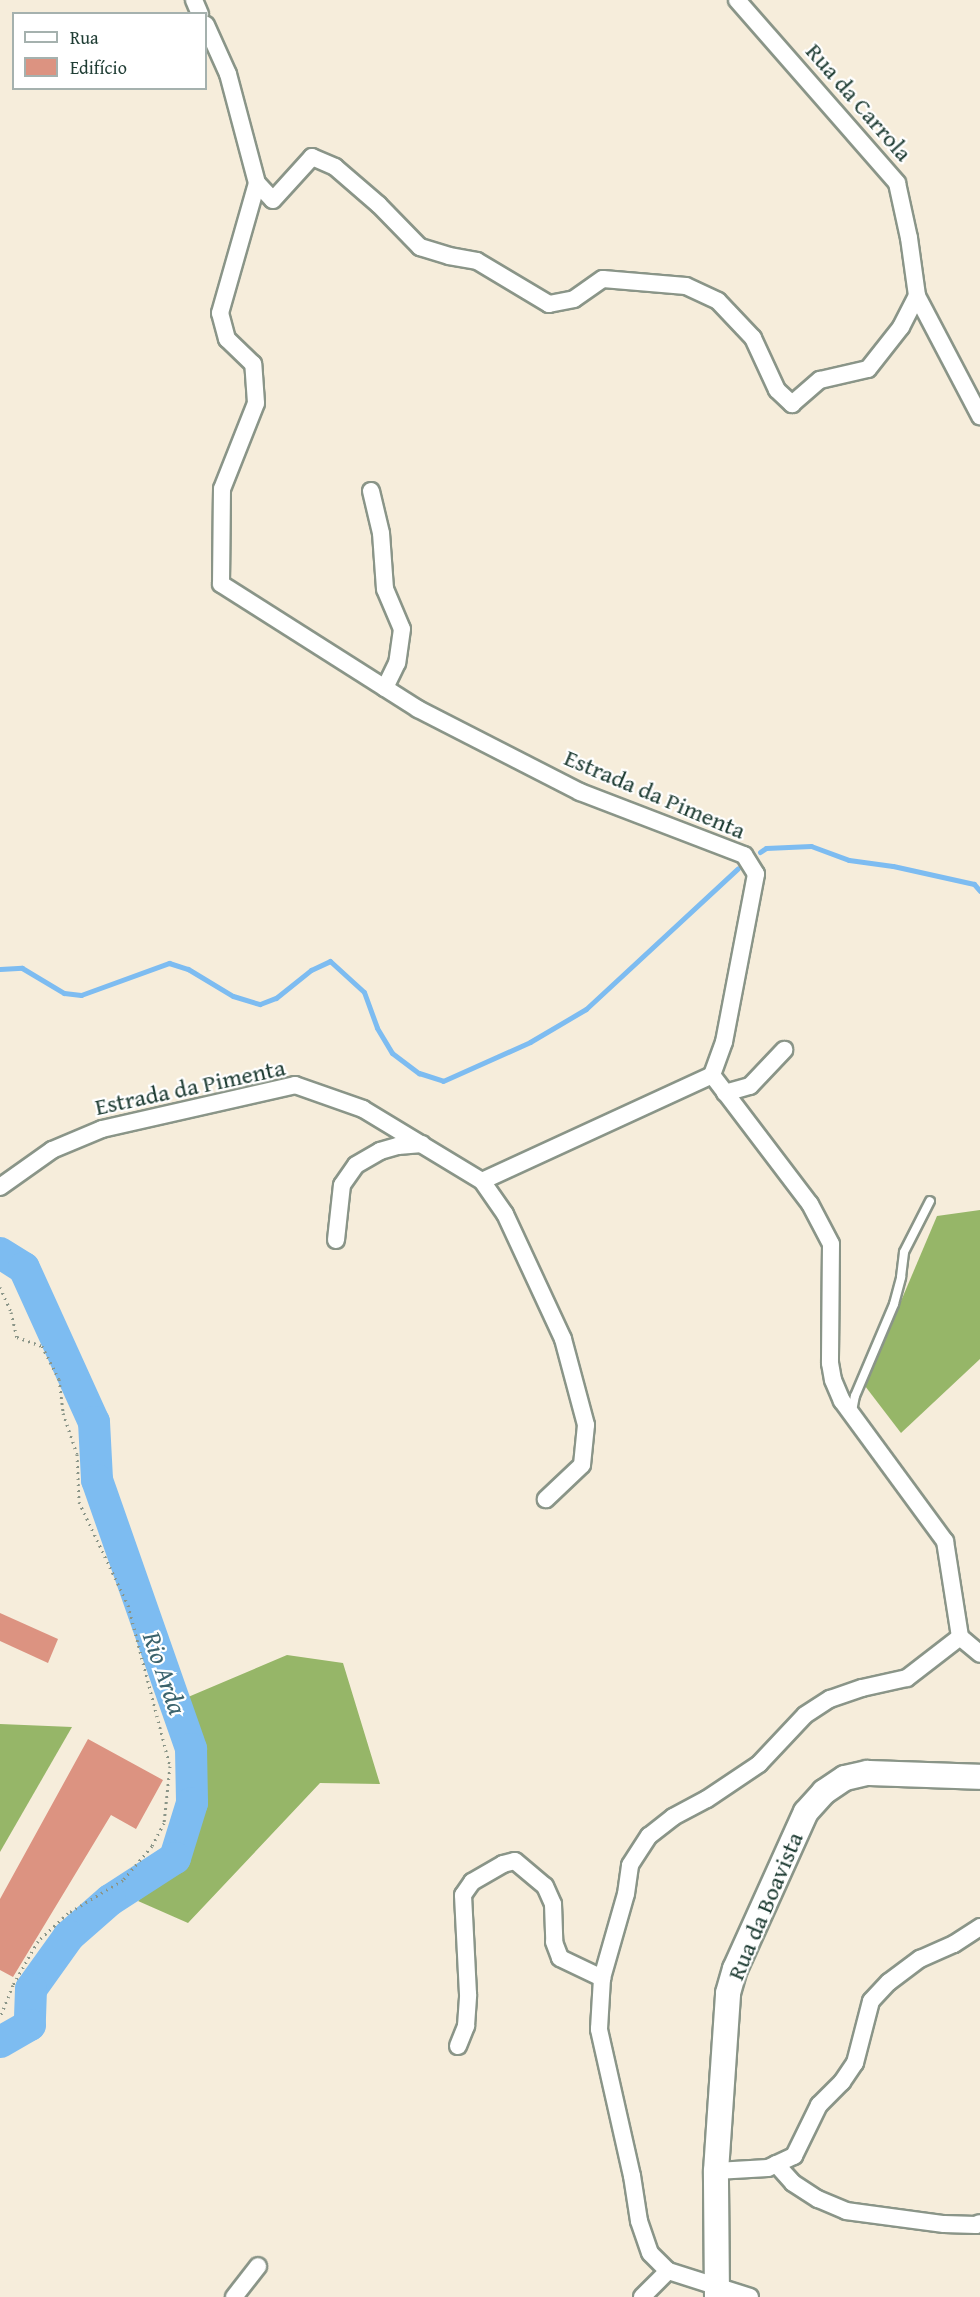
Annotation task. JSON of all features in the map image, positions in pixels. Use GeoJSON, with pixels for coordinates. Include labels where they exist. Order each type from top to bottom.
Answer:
{"type":"FeatureCollection","features":[{"type":"Feature","properties":{"kind":"street","name":"Rua da Carrola"},"geometry":{"type":"LineString","coordinates":[[737,0],[897,183],[909,238],[917,296],[980,416]]}},
{"type":"Feature","properties":{"kind":"street"},"geometry":{"type":"LineString","coordinates":[[207,27],[228,74],[257,183],[273,200],[312,157],[335,167],[380,205],[420,247],[449,256],[477,261],[549,304],[574,300],[603,279],[686,286],[718,301],[753,338],[777,390],[792,404],[820,380],[868,369],[901,327],[917,296]]}},
{"type":"Feature","properties":{"kind":"street","name":"Estrada da Pimenta"},"geometry":{"type":"LineString","coordinates":[[257,183],[220,313],[227,339],[253,364],[256,403],[222,489],[221,584],[418,709],[580,792],[744,855],[756,874],[724,1042],[712,1075]]}},
{"type":"Feature","properties":{"kind":"street"},"geometry":{"type":"LineString","coordinates":[[371,491],[381,533],[385,589],[402,629],[397,663],[385,687]]}},
{"type":"Feature","properties":{"kind":"street"},"geometry":{"type":"LineString","coordinates":[[725,1093],[750,1086],[784,1050]]}},
{"type":"Feature","properties":{"kind":"street"},"geometry":{"type":"LineString","coordinates":[[546,1499],[582,1465],[586,1425],[563,1339],[506,1214],[482,1181],[712,1075],[810,1204],[831,1244],[830,1364],[842,1401],[945,1541],[960,1637],[980,1654]]}},
{"type":"Feature","properties":{"kind":"street","name":"Estrada da Pimenta"},"geometry":{"type":"LineString","coordinates":[[0,1187],[52,1150],[102,1129],[295,1085],[363,1109],[482,1181]]}},
{"type":"Feature","properties":{"kind":"street"},"geometry":{"type":"LineString","coordinates":[[336,1240],[342,1185],[356,1165],[380,1151],[398,1146],[422,1144]]}},
{"type":"Feature","properties":{"kind":"street"},"geometry":{"type":"LineString","coordinates":[[750,2297],[716,2291],[668,2271],[650,2253],[639,2221],[632,2176],[599,2029],[602,1978],[626,1894],[630,1865],[649,1836],[673,1817],[707,1799],[759,1764],[805,1715],[830,1699],[862,1688],[907,1678],[960,1637]]}},
{"type":"Feature","properties":{"kind":"street","name":"Rua da Boavista"},"geometry":{"type":"LineString","coordinates":[[716,2291],[716,2171],[728,1994],[735,1969],[806,1812],[824,1792],[845,1778],[856,1775],[867,1773],[980,1777]]}},
{"type":"Feature","properties":{"kind":"street"},"geometry":{"type":"LineString","coordinates":[[458,2046],[466,2026],[468,1994],[463,1895],[472,1882],[503,1864],[515,1861],[545,1886],[553,1904],[554,1942],[560,1958],[602,1978]]}},
{"type":"Feature","properties":{"kind":"street"},"geometry":{"type":"LineString","coordinates":[[716,2171],[768,2168],[794,2156],[819,2105],[842,2082],[855,2063],[871,2001],[889,1982],[920,1959],[954,1944],[980,1927]]}},
{"type":"Feature","properties":{"kind":"street"},"geometry":{"type":"LineString","coordinates":[[776,2164],[793,2183],[818,2199],[846,2211],[944,2224],[976,2225],[980,2223]]}},
{"type":"Feature","properties":{"kind":"street"},"geometry":{"type":"LineString","coordinates":[[234,2297],[258,2266]]}},
{"type":"Feature","properties":{"kind":"street"},"geometry":{"type":"LineString","coordinates":[[642,2297],[668,2271]]}},
{"type":"Feature","properties":{"kind":"lane"},"geometry":{"type":"LineString","coordinates":[[851,1414],[855,1396],[894,1304],[904,1252],[930,1201]]}},
{"type":"Feature","properties":{"kind":"path"},"geometry":{"type":"LineString","coordinates":[[0,1287],[11,1312],[17,1337],[42,1346],[59,1379],[63,1413],[77,1454],[79,1502],[128,1605],[170,1766],[164,1823],[152,1846],[123,1880],[68,1913],[38,1941],[13,1985],[0,2018]]}},
{"type":"Feature","properties":{"kind":"green space"},"geometry":{"type":"Polygon","coordinates":[[[980,1210],[980,1359],[901,1433],[865,1386],[937,1216],[980,1210]]]}},
{"type":"Feature","properties":{"kind":"green space"},"geometry":{"type":"Polygon","coordinates":[[[287,1655],[343,1663],[380,1784],[320,1783],[188,1923],[138,1901],[180,1864],[200,1804],[198,1747],[181,1700],[287,1655]]]}},
{"type":"Feature","properties":{"kind":"green space"},"geometry":{"type":"Polygon","coordinates":[[[0,1724],[72,1727],[0,1852],[0,1724]]]}},
{"type":"Feature","properties":{"kind":"building"},"geometry":{"type":"Polygon","coordinates":[[[0,1613],[58,1639],[48,1663],[0,1641],[0,1613]]]}},
{"type":"Feature","properties":{"kind":"building"},"geometry":{"type":"Polygon","coordinates":[[[88,1739],[163,1780],[136,1829],[111,1815],[13,1977],[0,1970],[0,1899],[88,1739]]]}},
{"type":"Feature","properties":{"kind":"waterway"},"geometry":{"type":"LineString","coordinates":[[760,852],[766,848],[811,846],[849,860],[893,866],[974,884],[980,891]]}},
{"type":"Feature","properties":{"kind":"waterway"},"geometry":{"type":"LineString","coordinates":[[0,969],[22,968],[64,993],[81,995],[169,963],[188,969],[233,996],[260,1004],[276,998],[311,970],[330,961],[364,992],[377,1028],[392,1053],[419,1073],[443,1081],[530,1042],[586,1009],[738,868]]}},
{"type":"Feature","properties":{"kind":"waterway","name":"Rio Arda"},"geometry":{"type":"LineString","coordinates":[[0,1253],[24,1268],[94,1422],[97,1480],[191,1749],[192,1803],[175,1858],[110,1900],[69,1936],[31,1989],[30,2025],[0,2042]]}}]}
